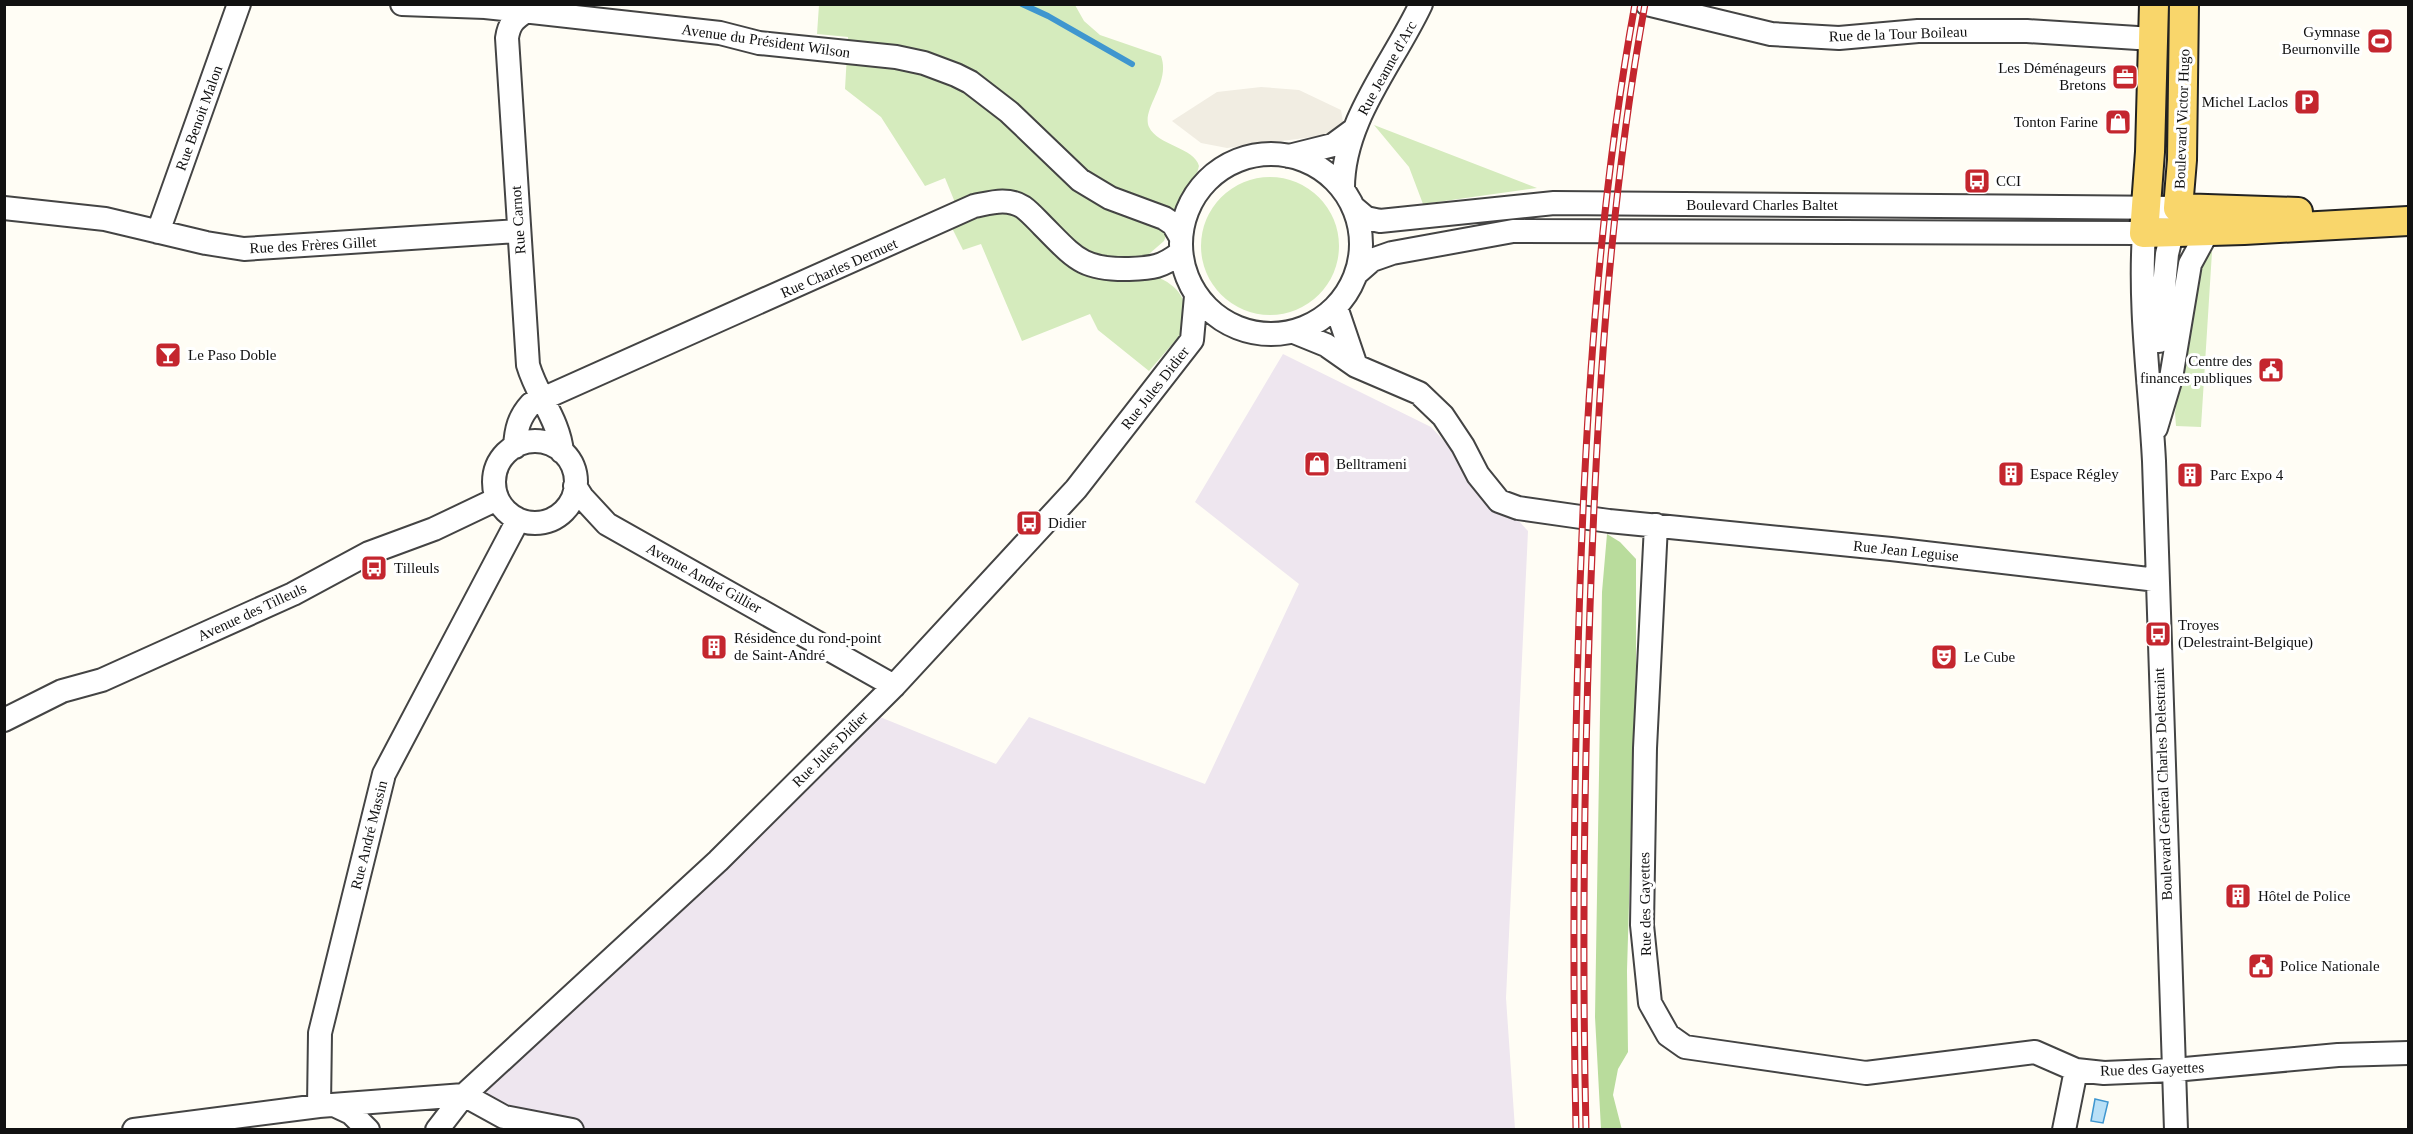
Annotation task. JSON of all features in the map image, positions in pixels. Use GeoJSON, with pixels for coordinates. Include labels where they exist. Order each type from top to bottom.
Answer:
{"type":"FeatureCollection","features":[{"type":"Feature","properties":{"kind":"main road","name":"Boulevard Victor Hugo"},"geometry":{"type":"LineString","coordinates":[[2154,4],[2152,39],[2160,220]]}},
{"type":"Feature","properties":{"kind":"main road","name":"Boulevard Victor Hugo"},"geometry":{"type":"LineString","coordinates":[[2160,220],[2182,160],[2184,4]]}},
{"type":"Feature","properties":{"kind":"main road"},"geometry":{"type":"LineString","coordinates":[[2160,220],[2276,210],[2407,221]]}},
{"type":"Feature","properties":{"kind":"main road"},"geometry":{"type":"LineString","coordinates":[[2160,220],[2208,231],[2407,221]]}},
{"type":"Feature","properties":{"kind":"street","name":"Rue Benoit Malon"},"geometry":{"type":"LineString","coordinates":[[158,232],[239,4]]}},
{"type":"Feature","properties":{"kind":"street","name":"Avenue du Président Wilson"},"geometry":{"type":"LineString","coordinates":[[402,4],[485,7],[720,33],[759,43],[896,57],[944,70],[970,82],[995,101],[1080,180],[1110,198],[1164,218],[1173,224],[1180,244]]}},
{"type":"Feature","properties":{"kind":"street","name":"Rue Jeanne d'Arc"},"geometry":{"type":"LineString","coordinates":[[1348,198],[1342,178],[1352,131],[1421,4]]}},
{"type":"Feature","properties":{"kind":"street","name":"Rue de la Tour Boileau"},"geometry":{"type":"LineString","coordinates":[[1647,4],[1771,34],[1839,38],[1918,31],[2027,31],[2152,39]]}},
{"type":"Feature","properties":{"kind":"street","name":"Rue Carnot"},"geometry":{"type":"LineString","coordinates":[[485,7],[500,20],[507,38],[528,365],[533,382],[561,437],[562,452]]}},
{"type":"Feature","properties":{"kind":"street"},"geometry":{"type":"LineString","coordinates":[[507,38],[508,27],[514,19],[525,12]]}},
{"type":"Feature","properties":{"kind":"street","name":"Rue Jeanne d'Arc"},"geometry":{"type":"LineString","coordinates":[[1289,156],[1333,145],[1352,131]]}},
{"type":"Feature","properties":{"kind":"street"},"geometry":{"type":"LineString","coordinates":[[1269,154],[1289,156],[1310,163],[1328,174],[1348,198],[1360,228],[1361,252],[1356,274],[1348,291],[1336,307],[1317,322],[1294,332],[1265,334],[1236,328],[1212,313],[1196,296],[1186,275],[1180,244],[1185,215],[1194,195],[1209,178],[1229,164],[1248,156],[1269,154]]}},
{"type":"Feature","properties":{"kind":"street","name":"Boulevard Charles Baltet"},"geometry":{"type":"LineString","coordinates":[[1348,198],[1366,218],[1380,222],[1554,203],[2160,220]]}},
{"type":"Feature","properties":{"kind":"street","name":"Rue Charles Dernuet"},"geometry":{"type":"LineString","coordinates":[[515,447],[515,433],[523,412],[531,404],[974,206],[1000,200],[1022,207],[1076,258],[1091,266],[1110,269],[1165,265],[1180,244]]}},
{"type":"Feature","properties":{"kind":"street","name":"Rue des Frères Gillet"},"geometry":{"type":"LineString","coordinates":[[4,208],[105,219],[206,243],[244,249],[518,231]]}},
{"type":"Feature","properties":{"kind":"street","name":"Boulevard Charles Baltet"},"geometry":{"type":"LineString","coordinates":[[1356,274],[1372,260],[1392,253],[1513,231],[2160,220]]}},
{"type":"Feature","properties":{"kind":"street","name":"Boulevard Général Charles Delestraint"},"geometry":{"type":"LineString","coordinates":[[2160,220],[2143,255],[2146,364],[2153,438],[2176,1130]]}},
{"type":"Feature","properties":{"kind":"street","name":"Boulevard Général Charles Delestraint"},"geometry":{"type":"LineString","coordinates":[[2153,438],[2171,378],[2190,264],[2208,231]]}},
{"type":"Feature","properties":{"kind":"street","name":"Rue Jules Didier"},"geometry":{"type":"LineString","coordinates":[[437,1130],[464,1095],[718,861],[894,686],[1076,489],[1192,340],[1196,296]]}},
{"type":"Feature","properties":{"kind":"street"},"geometry":{"type":"LineString","coordinates":[[1336,307],[1356,366]]}},
{"type":"Feature","properties":{"kind":"street","name":"Rue Jules Didier"},"geometry":{"type":"LineString","coordinates":[[1192,340],[1236,328]]}},
{"type":"Feature","properties":{"kind":"street"},"geometry":{"type":"LineString","coordinates":[[1294,332],[1326,345],[1356,366],[1419,393],[1443,416],[1463,446],[1478,475],[1499,501],[1538,513],[1656,525]]}},
{"type":"Feature","properties":{"kind":"street"},"geometry":{"type":"LineString","coordinates":[[534,442],[554,446],[562,452],[573,467],[576,486],[569,505],[554,519],[542,523],[518,520],[506,511],[497,499],[494,479],[496,469],[507,452],[515,447],[534,442]]}},
{"type":"Feature","properties":{"kind":"street","name":"Avenue André Gillier"},"geometry":{"type":"LineString","coordinates":[[576,486],[587,503],[608,524],[894,686]]}},
{"type":"Feature","properties":{"kind":"street","name":"Avenue des Tilleuls"},"geometry":{"type":"LineString","coordinates":[[4,720],[62,691],[102,680],[293,594],[369,553],[434,529],[497,499]]}},
{"type":"Feature","properties":{"kind":"street","name":"Avenue André Gillier"},"geometry":{"type":"LineString","coordinates":[[554,519],[608,524]]}},
{"type":"Feature","properties":{"kind":"street","name":"Rue André Massin"},"geometry":{"type":"LineString","coordinates":[[326,1106],[320,1033],[384,774],[518,520]]}},
{"type":"Feature","properties":{"kind":"street","name":"Rue Jean Leguise"},"geometry":{"type":"LineString","coordinates":[[1656,525],[2157,580]]}},
{"type":"Feature","properties":{"kind":"street","name":"Rue des Gayettes"},"geometry":{"type":"LineString","coordinates":[[1656,525],[1645,748],[1642,925],[1650,1003],[1668,1035],[1684,1047],[1866,1073],[2035,1052],[2076,1070],[2104,1073],[2174,1070],[2338,1055],[2409,1053]]}},
{"type":"Feature","properties":{"kind":"street"},"geometry":{"type":"LineString","coordinates":[[2064,1130],[2076,1070]]}},
{"type":"Feature","properties":{"kind":"street"},"geometry":{"type":"LineString","coordinates":[[134,1130],[326,1106],[464,1095],[504,1117],[572,1130]]}},
{"type":"Feature","properties":{"kind":"street"},"geometry":{"type":"LineString","coordinates":[[326,1106],[351,1113],[368,1130]]}},
{"type":"Feature","properties":{"kind":"shaded area"},"geometry":{"type":"Polygon","coordinates":[[[1261,87],[1299,90],[1341,110],[1343,122],[1328,135],[1227,148],[1201,143],[1172,121],[1217,92],[1261,87]]]}},
{"type":"Feature","properties":{"kind":"shaded area"},"geometry":{"type":"Polygon","coordinates":[[[1283,354],[1431,427],[1528,531],[1506,998],[1515,1129],[585,1130],[459,1107],[875,715],[996,764],[1029,717],[1205,784],[1299,584],[1195,502],[1283,354]]]}},
{"type":"Feature","properties":{"kind":"green space"},"geometry":{"type":"Polygon","coordinates":[[[819,5],[1075,5],[1084,21],[1100,35],[1161,56],[1162,76],[1149,112],[1149,127],[1160,138],[1191,155],[1199,166],[1177,205],[1164,241],[1149,254],[1155,276],[1171,284],[1184,301],[1188,326],[1149,371],[1098,330],[1090,314],[1022,341],[981,244],[963,250],[952,228],[954,200],[945,178],[925,186],[881,117],[845,89],[848,37],[817,34],[819,5]]]}},
{"type":"Feature","properties":{"kind":"green space"},"geometry":{"type":"Polygon","coordinates":[[[1374,125],[1537,188],[1423,204],[1409,167],[1374,125]]]}},
{"type":"Feature","properties":{"kind":"green space"},"geometry":{"type":"Polygon","coordinates":[[[1270,177],[1296,182],[1319,197],[1334,220],[1339,246],[1334,272],[1319,295],[1296,310],[1270,315],[1244,310],[1221,295],[1206,272],[1201,246],[1206,220],[1221,197],[1244,182],[1270,177]]]}},
{"type":"Feature","properties":{"kind":"green space"},"geometry":{"type":"Polygon","coordinates":[[[2207,252],[2212,252],[2201,427],[2176,426],[2175,413],[2197,272],[2207,252]]]}},
{"type":"Feature","properties":{"kind":"green space"},"geometry":{"type":"Polygon","coordinates":[[[1607,534],[1620,542],[1636,559],[1636,665],[1627,971],[1628,1052],[1618,1069],[1613,1095],[1622,1130],[1601,1129],[1595,1017],[1602,592],[1607,534]]]}},
{"type":"Feature","properties":{"kind":"water"},"geometry":{"type":"Polygon","coordinates":[[[2095,1099],[2108,1102],[2103,1123],[2091,1121],[2095,1099]]]}},
{"type":"Feature","properties":{"kind":"waterway"},"geometry":{"type":"LineString","coordinates":[[1022,4],[1048,16],[1132,64]]}},
{"type":"Feature","properties":{"kind":"railway"},"geometry":{"type":"LineString","coordinates":[[1576,1130],[1575,789],[1580,585],[1587,439],[1604,221],[1635,4]]}},
{"type":"Feature","properties":{"kind":"railway"},"geometry":{"type":"LineString","coordinates":[[1586,1130],[1585,804],[1596,456],[1607,305],[1622,154],[1645,4]]}},
{"type":"Feature","properties":{"kind":"place","name":"Gymnase Beurnonville"},"geometry":{"type":"Point","coordinates":[2380,41]}},
{"type":"Feature","properties":{"kind":"place","name":"Les Déménageurs Bretons"},"geometry":{"type":"Point","coordinates":[2125,77]}},
{"type":"Feature","properties":{"kind":"place","name":"Michel Laclos"},"geometry":{"type":"Point","coordinates":[2307,102]}},
{"type":"Feature","properties":{"kind":"place","name":"Tonton Farine"},"geometry":{"type":"Point","coordinates":[2118,122]}},
{"type":"Feature","properties":{"kind":"place","name":"CCI"},"geometry":{"type":"Point","coordinates":[1977,181]}},
{"type":"Feature","properties":{"kind":"place","name":"Le Paso Doble"},"geometry":{"type":"Point","coordinates":[168,355]}},
{"type":"Feature","properties":{"kind":"place","name":"Centre des finances publiques"},"geometry":{"type":"Point","coordinates":[2271,370]}},
{"type":"Feature","properties":{"kind":"place","name":"Belltrameni"},"geometry":{"type":"Point","coordinates":[1317,464]}},
{"type":"Feature","properties":{"kind":"place","name":"Espace Régley"},"geometry":{"type":"Point","coordinates":[2011,474]}},
{"type":"Feature","properties":{"kind":"place","name":"Parc Expo 4"},"geometry":{"type":"Point","coordinates":[2190,475]}},
{"type":"Feature","properties":{"kind":"place","name":"Didier"},"geometry":{"type":"Point","coordinates":[1029,523]}},
{"type":"Feature","properties":{"kind":"place","name":"Tilleuls"},"geometry":{"type":"Point","coordinates":[374,568]}},
{"type":"Feature","properties":{"kind":"place","name":"Troyes (Delestraint-Belgique)"},"geometry":{"type":"Point","coordinates":[2158,634]}},
{"type":"Feature","properties":{"kind":"place","name":"Résidence du rond-point de Saint-André"},"geometry":{"type":"Point","coordinates":[714,647]}},
{"type":"Feature","properties":{"kind":"place","name":"Le Cube"},"geometry":{"type":"Point","coordinates":[1944,657]}},
{"type":"Feature","properties":{"kind":"place","name":"Hôtel de Police"},"geometry":{"type":"Point","coordinates":[2238,896]}},
{"type":"Feature","properties":{"kind":"place","name":"Police Nationale"},"geometry":{"type":"Point","coordinates":[2261,966]}}]}
